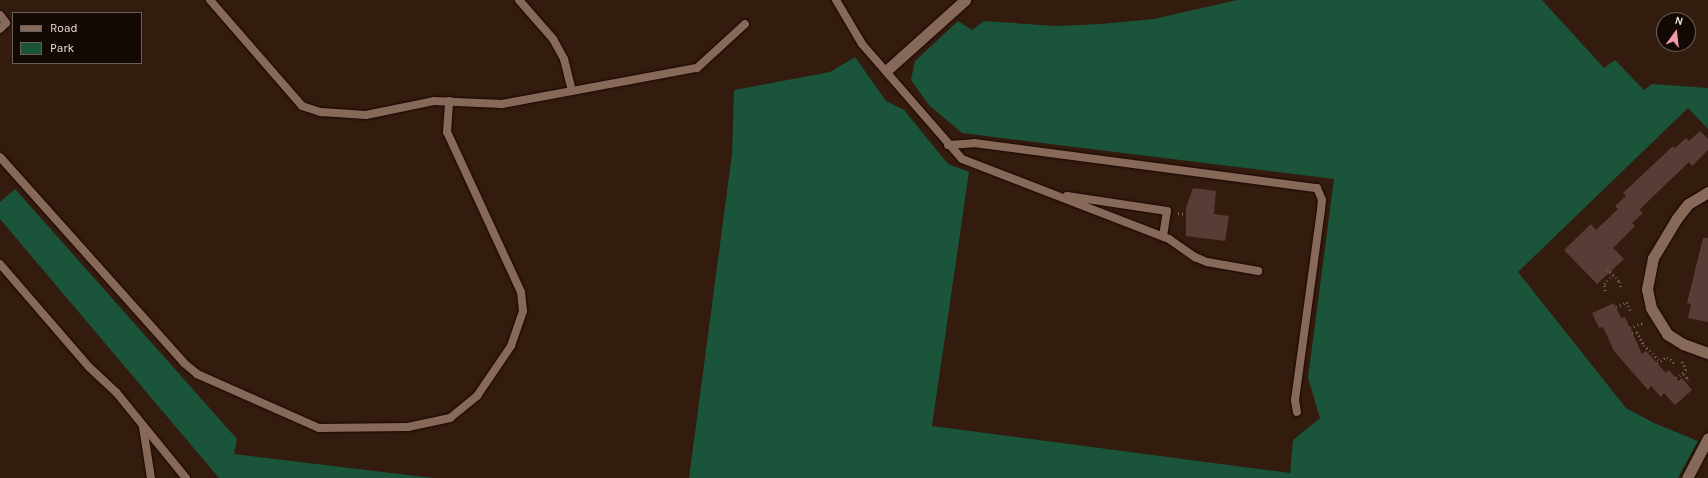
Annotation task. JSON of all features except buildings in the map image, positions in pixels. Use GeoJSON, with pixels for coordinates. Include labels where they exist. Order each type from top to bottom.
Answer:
{"type":"FeatureCollection","features":[{"type":"Feature","properties":{"kind":"street"},"geometry":{"type":"LineString","coordinates":[[887,70],[965,0]]}},
{"type":"Feature","properties":{"kind":"street"},"geometry":{"type":"LineString","coordinates":[[1708,192],[1694,199],[1682,210],[1653,258],[1647,289],[1655,317],[1667,334],[1675,340],[1708,353]]}},
{"type":"Feature","properties":{"kind":"street"},"geometry":{"type":"LineString","coordinates":[[1687,478],[1708,438]]}},
{"type":"Feature","properties":{"kind":"lane"},"geometry":{"type":"LineString","coordinates":[[210,0],[291,96],[310,110],[376,114],[422,102],[449,101],[502,104],[697,68],[745,24]]}},
{"type":"Feature","properties":{"kind":"lane"},"geometry":{"type":"LineString","coordinates":[[518,0],[553,39],[564,59],[572,92]]}},
{"type":"Feature","properties":{"kind":"lane"},"geometry":{"type":"LineString","coordinates":[[836,0],[862,44],[887,70],[948,145],[968,162],[1163,237],[1207,262],[1258,270]]}},
{"type":"Feature","properties":{"kind":"lane"},"geometry":{"type":"LineString","coordinates":[[0,15],[6,23],[0,29]]}},
{"type":"Feature","properties":{"kind":"lane"},"geometry":{"type":"LineString","coordinates":[[0,157],[184,363],[197,374],[319,428],[408,427],[450,418],[477,396],[512,346],[523,307],[521,292],[447,132],[449,101]]}},
{"type":"Feature","properties":{"kind":"lane"},"geometry":{"type":"LineString","coordinates":[[948,145],[974,143],[1317,188],[1322,200],[1295,400],[1297,412]]}},
{"type":"Feature","properties":{"kind":"lane"},"geometry":{"type":"LineString","coordinates":[[1053,194],[1167,211],[1163,237]]}},
{"type":"Feature","properties":{"kind":"lane"},"geometry":{"type":"LineString","coordinates":[[0,264],[89,367],[116,392],[186,478]]}},
{"type":"Feature","properties":{"kind":"lane"},"geometry":{"type":"LineString","coordinates":[[143,426],[151,478]]}},
{"type":"Feature","properties":{"kind":"path"},"geometry":{"type":"LineString","coordinates":[[1607,269],[1620,282],[1621,289]]}},
{"type":"Feature","properties":{"kind":"path"},"geometry":{"type":"LineString","coordinates":[[1605,291],[1604,284],[1613,275]]}},
{"type":"Feature","properties":{"kind":"path"},"geometry":{"type":"LineString","coordinates":[[1616,307],[1627,302],[1630,310]]}},
{"type":"Feature","properties":{"kind":"path"},"geometry":{"type":"LineString","coordinates":[[1630,328],[1655,317]]}},
{"type":"Feature","properties":{"kind":"path"},"geometry":{"type":"LineString","coordinates":[[1632,333],[1637,332],[1644,345],[1659,362],[1667,357],[1676,364]]}},
{"type":"Feature","properties":{"kind":"path"},"geometry":{"type":"LineString","coordinates":[[1676,378],[1684,374],[1687,367],[1681,360]]}},
{"type":"Feature","properties":{"kind":"path"},"geometry":{"type":"LineString","coordinates":[[1684,374],[1688,379],[1685,382]]}},
{"type":"Feature","properties":{"kind":"green space"},"geometry":{"type":"Polygon","coordinates":[[[1237,0],[1542,0],[1604,68],[1615,60],[1644,90],[1652,84],[1708,88],[1708,129],[1688,108],[1518,272],[1626,408],[1654,423],[1698,441],[1678,478],[689,478],[732,154],[734,90],[830,72],[855,57],[886,101],[904,110],[948,164],[969,172],[932,426],[1290,473],[1293,440],[1320,418],[1308,378],[1334,179],[962,133],[929,105],[911,80],[915,61],[958,21],[972,30],[984,21],[1056,26],[1101,24],[1154,19],[1237,0]]]}},
{"type":"Feature","properties":{"kind":"green space"},"geometry":{"type":"Polygon","coordinates":[[[15,189],[237,439],[234,454],[433,478],[219,478],[0,219],[0,202],[15,189]]]}}]}
